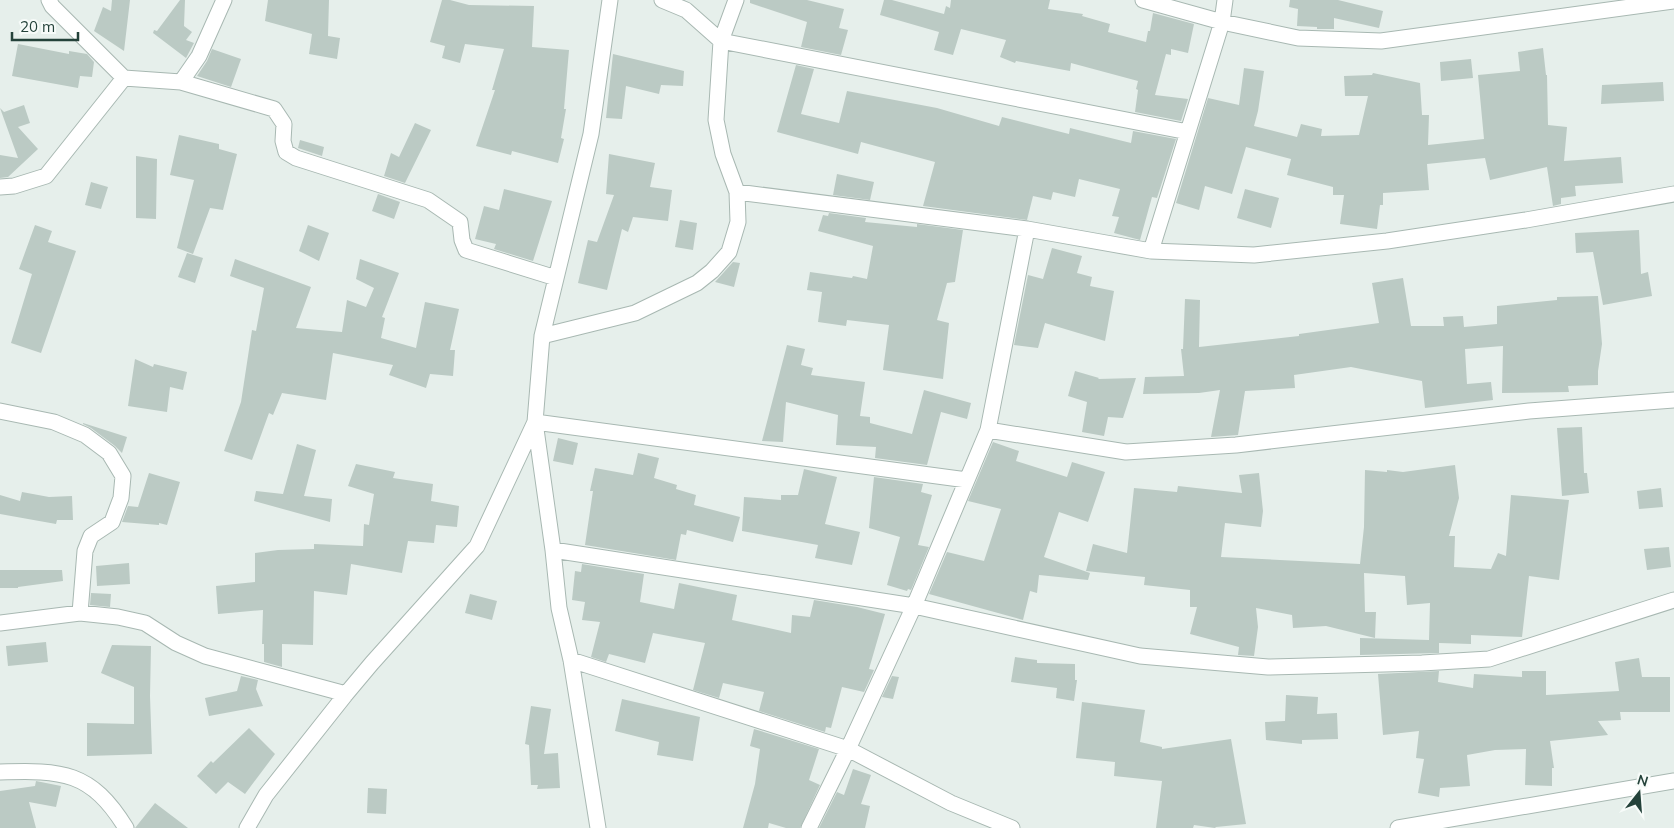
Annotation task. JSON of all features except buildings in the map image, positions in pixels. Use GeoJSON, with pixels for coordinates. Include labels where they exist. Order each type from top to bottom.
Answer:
{"type":"FeatureCollection","features":[{"type":"Feature","properties":{"kind":"street"},"geometry":{"type":"LineString","coordinates":[[49,0],[52,6],[124,78],[181,82],[274,109],[284,124],[286,152],[296,158],[428,200],[460,222],[462,240],[466,250],[556,278]]}},
{"type":"Feature","properties":{"kind":"street"},"geometry":{"type":"LineString","coordinates":[[181,82],[199,56],[224,0]]}},
{"type":"Feature","properties":{"kind":"street"},"geometry":{"type":"LineString","coordinates":[[598,828],[571,660],[559,608],[535,422],[542,336],[591,134],[610,0]]}},
{"type":"Feature","properties":{"kind":"street"},"geometry":{"type":"LineString","coordinates":[[662,0],[686,10],[720,41],[1188,132]]}},
{"type":"Feature","properties":{"kind":"street"},"geometry":{"type":"LineString","coordinates":[[542,336],[635,313],[697,283],[712,271],[729,252],[738,222],[737,192],[723,154],[716,120],[720,41],[736,0]]}},
{"type":"Feature","properties":{"kind":"street"},"geometry":{"type":"LineString","coordinates":[[1143,0],[1222,22],[1298,38],[1382,41],[1674,1]]}},
{"type":"Feature","properties":{"kind":"street"},"geometry":{"type":"LineString","coordinates":[[1151,251],[1222,22],[1225,0]]}},
{"type":"Feature","properties":{"kind":"street"},"geometry":{"type":"LineString","coordinates":[[0,187],[14,186],[46,176],[124,78]]}},
{"type":"Feature","properties":{"kind":"street"},"geometry":{"type":"LineString","coordinates":[[737,192],[1027,229],[1151,251],[1254,255],[1387,241],[1674,194]]}},
{"type":"Feature","properties":{"kind":"street"},"geometry":{"type":"LineString","coordinates":[[809,828],[914,606],[988,430],[1027,229]]}},
{"type":"Feature","properties":{"kind":"street"},"geometry":{"type":"LineString","coordinates":[[988,430],[1126,452],[1236,445],[1529,411],[1674,400]]}},
{"type":"Feature","properties":{"kind":"street"},"geometry":{"type":"LineString","coordinates":[[0,411],[54,422],[85,435],[109,452],[123,476],[121,498],[112,522],[91,536],[85,551],[80,613]]}},
{"type":"Feature","properties":{"kind":"street"},"geometry":{"type":"LineString","coordinates":[[535,422],[967,480]]}},
{"type":"Feature","properties":{"kind":"street"},"geometry":{"type":"LineString","coordinates":[[247,828],[266,795],[346,694],[477,546],[535,422]]}},
{"type":"Feature","properties":{"kind":"street"},"geometry":{"type":"LineString","coordinates":[[553,550],[914,606],[1140,656],[1268,667],[1422,663],[1490,659],[1674,600]]}},
{"type":"Feature","properties":{"kind":"street"},"geometry":{"type":"LineString","coordinates":[[0,623],[80,613],[118,617],[145,623],[176,643],[205,656],[346,694]]}},
{"type":"Feature","properties":{"kind":"street"},"geometry":{"type":"LineString","coordinates":[[571,660],[848,749],[951,803],[1012,828]]}},
{"type":"Feature","properties":{"kind":"street"},"geometry":{"type":"LineString","coordinates":[[0,772],[43,771],[62,774],[87,784],[107,801],[126,828]]}},
{"type":"Feature","properties":{"kind":"street"},"geometry":{"type":"LineString","coordinates":[[1398,828],[1674,781]]}}]}
